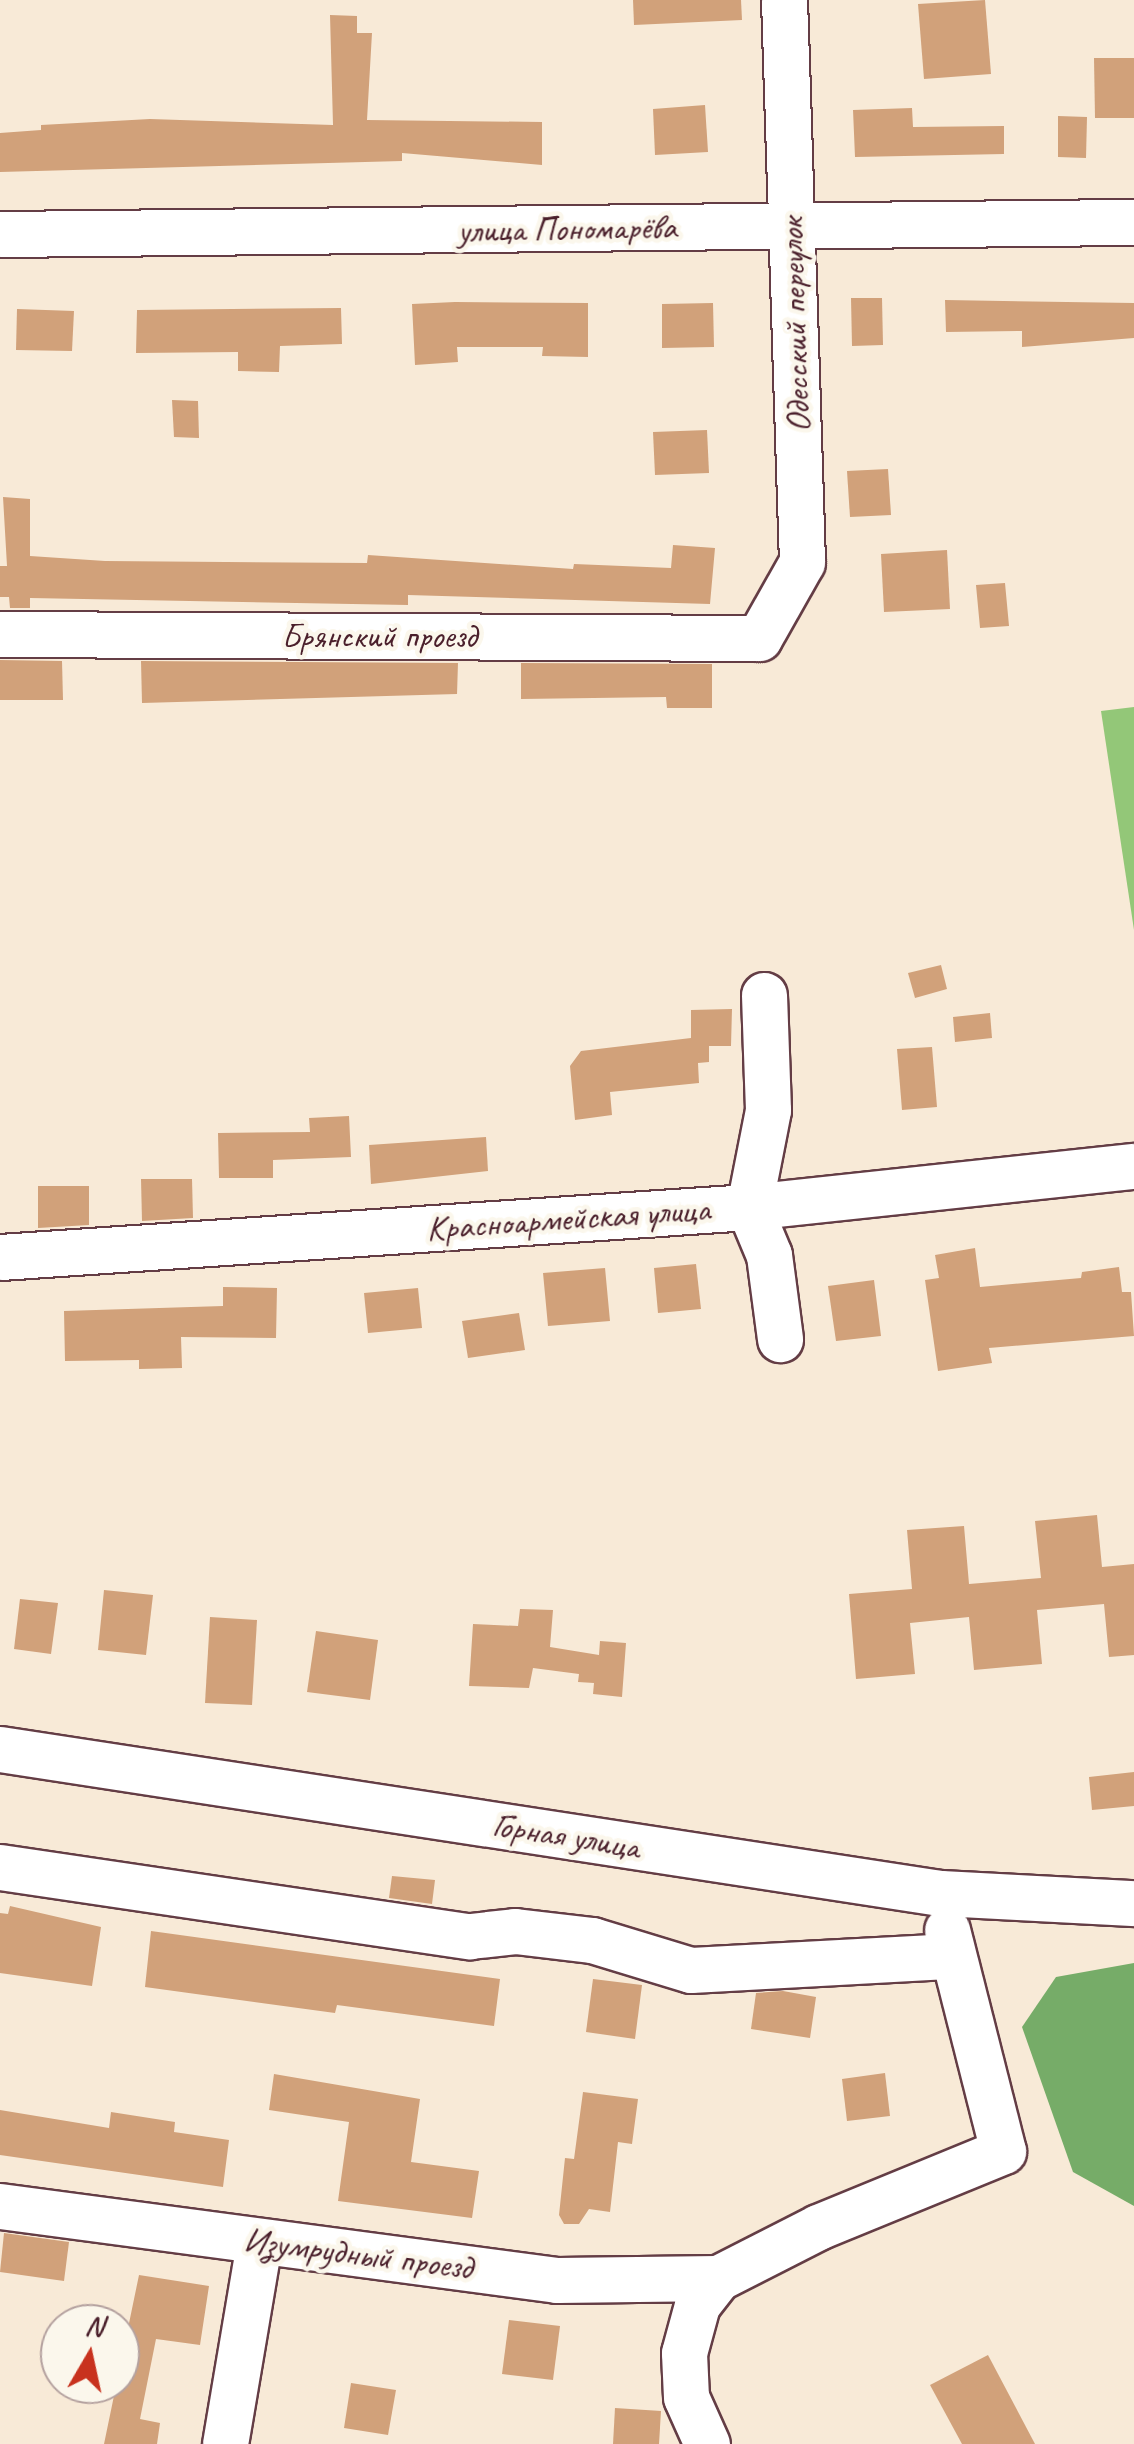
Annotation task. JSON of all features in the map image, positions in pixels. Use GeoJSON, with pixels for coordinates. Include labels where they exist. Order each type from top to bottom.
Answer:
{"type":"FeatureCollection","features":[{"type":"Feature","properties":{"kind":"street","name":"Одесский переулок"},"geometry":{"type":"LineString","coordinates":[[759,638],[802,562],[784,0]]}},
{"type":"Feature","properties":{"kind":"street","name":"улица Пономарёва"},"geometry":{"type":"LineString","coordinates":[[0,234],[1134,222]]}},
{"type":"Feature","properties":{"kind":"street","name":"Брянский проезд"},"geometry":{"type":"LineString","coordinates":[[0,634],[759,638]]}},
{"type":"Feature","properties":{"kind":"street"},"geometry":{"type":"LineString","coordinates":[[764,995],[768,1110],[749,1207],[769,1256],[780,1339]]}},
{"type":"Feature","properties":{"kind":"street","name":"Красноармейская улица"},"geometry":{"type":"LineString","coordinates":[[0,1257],[749,1207],[1134,1166]]}},
{"type":"Feature","properties":{"kind":"street","name":"Горная улица"},"geometry":{"type":"LineString","coordinates":[[0,1749],[940,1893],[1134,1903]]}},
{"type":"Feature","properties":{"kind":"street"},"geometry":{"type":"LineString","coordinates":[[0,1866],[470,1936],[516,1930],[592,1940],[691,1970],[952,1956]]}},
{"type":"Feature","properties":{"kind":"street"},"geometry":{"type":"LineString","coordinates":[[708,2444],[686,2397],[684,2353],[697,2305],[718,2278],[818,2227],[1003,2151],[952,1956],[940,1893]]}},
{"type":"Feature","properties":{"kind":"street","name":"Изумрудный проезд"},"geometry":{"type":"LineString","coordinates":[[0,2206],[557,2280],[718,2278]]}},
{"type":"Feature","properties":{"kind":"street"},"geometry":{"type":"LineString","coordinates":[[225,2444],[260,2242]]}},
{"type":"Feature","properties":{"kind":"green space"},"geometry":{"type":"Polygon","coordinates":[[[1134,707],[1134,930],[1101,711],[1134,707]]]}},
{"type":"Feature","properties":{"kind":"green space"},"geometry":{"type":"Polygon","coordinates":[[[1134,1963],[1134,2206],[1073,2172],[1022,2027],[1056,1977],[1134,1963]]]}},
{"type":"Feature","properties":{"kind":"building"},"geometry":{"type":"Polygon","coordinates":[[[633,0],[741,0],[742,20],[634,25],[633,0]]]}},
{"type":"Feature","properties":{"kind":"building"},"geometry":{"type":"Polygon","coordinates":[[[985,0],[991,74],[924,79],[918,4],[985,0]]]}},
{"type":"Feature","properties":{"kind":"building"},"geometry":{"type":"Polygon","coordinates":[[[330,15],[357,16],[357,33],[372,33],[367,120],[542,122],[542,165],[402,153],[402,161],[0,172],[0,133],[41,130],[41,125],[150,119],[333,125],[330,15]]]}},
{"type":"Feature","properties":{"kind":"building"},"geometry":{"type":"Polygon","coordinates":[[[1094,58],[1134,58],[1134,118],[1095,118],[1094,58]]]}},
{"type":"Feature","properties":{"kind":"building"},"geometry":{"type":"Polygon","coordinates":[[[705,105],[708,152],[655,155],[653,109],[705,105]]]}},
{"type":"Feature","properties":{"kind":"building"},"geometry":{"type":"Polygon","coordinates":[[[912,108],[913,127],[1004,126],[1004,154],[855,157],[853,110],[912,108]]]}},
{"type":"Feature","properties":{"kind":"building"},"geometry":{"type":"Polygon","coordinates":[[[1058,116],[1087,117],[1086,158],[1058,157],[1058,116]]]}},
{"type":"Feature","properties":{"kind":"building"},"geometry":{"type":"Polygon","coordinates":[[[851,298],[882,298],[883,345],[852,346],[851,298]]]}},
{"type":"Feature","properties":{"kind":"building"},"geometry":{"type":"Polygon","coordinates":[[[945,300],[1134,303],[1134,338],[1022,347],[1022,331],[946,332],[945,300]]]}},
{"type":"Feature","properties":{"kind":"building"},"geometry":{"type":"Polygon","coordinates":[[[588,303],[588,357],[542,356],[543,347],[457,347],[458,362],[415,365],[412,304],[588,303]]]}},
{"type":"Feature","properties":{"kind":"building"},"geometry":{"type":"Polygon","coordinates":[[[713,303],[714,347],[662,348],[662,304],[713,303]]]}},
{"type":"Feature","properties":{"kind":"building"},"geometry":{"type":"Polygon","coordinates":[[[341,308],[342,344],[280,346],[279,372],[238,371],[238,352],[136,353],[137,310],[341,308]]]}},
{"type":"Feature","properties":{"kind":"building"},"geometry":{"type":"Polygon","coordinates":[[[17,309],[74,311],[72,351],[16,350],[17,309]]]}},
{"type":"Feature","properties":{"kind":"building"},"geometry":{"type":"Polygon","coordinates":[[[172,400],[198,401],[199,438],[174,437],[172,400]]]}},
{"type":"Feature","properties":{"kind":"building"},"geometry":{"type":"Polygon","coordinates":[[[707,430],[709,473],[655,475],[653,432],[707,430]]]}},
{"type":"Feature","properties":{"kind":"building"},"geometry":{"type":"Polygon","coordinates":[[[888,469],[891,515],[850,517],[847,471],[888,469]]]}},
{"type":"Feature","properties":{"kind":"building"},"geometry":{"type":"Polygon","coordinates":[[[3,497],[30,499],[30,556],[105,561],[367,563],[368,555],[573,569],[574,564],[671,568],[673,545],[715,548],[710,604],[408,595],[408,605],[30,598],[30,608],[10,608],[9,597],[0,597],[0,566],[7,566],[3,497]]]}},
{"type":"Feature","properties":{"kind":"building"},"geometry":{"type":"Polygon","coordinates":[[[947,550],[950,609],[884,612],[881,554],[947,550]]]}},
{"type":"Feature","properties":{"kind":"building"},"geometry":{"type":"Polygon","coordinates":[[[1005,583],[1009,626],[980,628],[976,585],[1005,583]]]}},
{"type":"Feature","properties":{"kind":"building"},"geometry":{"type":"Polygon","coordinates":[[[0,660],[62,661],[63,700],[0,700],[0,660]]]}},
{"type":"Feature","properties":{"kind":"building"},"geometry":{"type":"Polygon","coordinates":[[[141,661],[458,663],[457,694],[142,703],[141,661]]]}},
{"type":"Feature","properties":{"kind":"building"},"geometry":{"type":"Polygon","coordinates":[[[521,663],[712,664],[712,708],[667,708],[666,697],[521,699],[521,663]]]}},
{"type":"Feature","properties":{"kind":"building"},"geometry":{"type":"Polygon","coordinates":[[[941,965],[947,989],[915,998],[908,973],[941,965]]]}},
{"type":"Feature","properties":{"kind":"building"},"geometry":{"type":"Polygon","coordinates":[[[732,1009],[731,1046],[709,1046],[709,1062],[698,1063],[699,1083],[610,1092],[612,1115],[575,1120],[570,1066],[581,1051],[691,1038],[691,1010],[732,1009]]]}},
{"type":"Feature","properties":{"kind":"building"},"geometry":{"type":"Polygon","coordinates":[[[990,1013],[992,1038],[955,1042],[953,1017],[990,1013]]]}},
{"type":"Feature","properties":{"kind":"building"},"geometry":{"type":"Polygon","coordinates":[[[932,1047],[937,1107],[902,1110],[897,1049],[932,1047]]]}},
{"type":"Feature","properties":{"kind":"building"},"geometry":{"type":"Polygon","coordinates":[[[349,1116],[351,1157],[273,1160],[273,1178],[219,1178],[218,1133],[310,1132],[309,1118],[349,1116]]]}},
{"type":"Feature","properties":{"kind":"building"},"geometry":{"type":"Polygon","coordinates":[[[486,1137],[488,1171],[371,1184],[369,1145],[486,1137]]]}},
{"type":"Feature","properties":{"kind":"building"},"geometry":{"type":"Polygon","coordinates":[[[141,1179],[192,1179],[193,1218],[142,1221],[141,1179]]]}},
{"type":"Feature","properties":{"kind":"building"},"geometry":{"type":"Polygon","coordinates":[[[38,1186],[89,1186],[89,1225],[38,1228],[38,1186]]]}},
{"type":"Feature","properties":{"kind":"building"},"geometry":{"type":"Polygon","coordinates":[[[975,1248],[980,1287],[1081,1278],[1082,1272],[1119,1267],[1122,1292],[1131,1292],[1134,1336],[989,1348],[992,1363],[938,1371],[925,1280],[939,1278],[935,1255],[975,1248]]]}},
{"type":"Feature","properties":{"kind":"building"},"geometry":{"type":"Polygon","coordinates":[[[696,1264],[701,1309],[658,1313],[654,1268],[696,1264]]]}},
{"type":"Feature","properties":{"kind":"building"},"geometry":{"type":"Polygon","coordinates":[[[605,1268],[610,1321],[548,1326],[543,1273],[605,1268]]]}},
{"type":"Feature","properties":{"kind":"building"},"geometry":{"type":"Polygon","coordinates":[[[874,1280],[881,1336],[836,1341],[828,1286],[874,1280]]]}},
{"type":"Feature","properties":{"kind":"building"},"geometry":{"type":"Polygon","coordinates":[[[223,1287],[277,1288],[276,1338],[181,1337],[182,1368],[139,1369],[139,1360],[65,1361],[64,1311],[223,1306],[223,1287]]]}},
{"type":"Feature","properties":{"kind":"building"},"geometry":{"type":"Polygon","coordinates":[[[418,1288],[422,1328],[368,1333],[364,1293],[418,1288]]]}},
{"type":"Feature","properties":{"kind":"building"},"geometry":{"type":"Polygon","coordinates":[[[519,1313],[525,1350],[468,1358],[462,1321],[519,1313]]]}},
{"type":"Feature","properties":{"kind":"building"},"geometry":{"type":"Polygon","coordinates":[[[1097,1515],[1102,1567],[1134,1564],[1134,1655],[1109,1657],[1104,1604],[1037,1610],[1042,1664],[974,1670],[969,1617],[910,1623],[915,1674],[856,1679],[849,1594],[912,1589],[907,1530],[964,1526],[969,1584],[1041,1578],[1035,1521],[1097,1515]]]}},
{"type":"Feature","properties":{"kind":"building"},"geometry":{"type":"Polygon","coordinates":[[[104,1590],[153,1595],[146,1655],[98,1650],[104,1590]]]}},
{"type":"Feature","properties":{"kind":"building"},"geometry":{"type":"Polygon","coordinates":[[[20,1599],[58,1603],[51,1654],[14,1649],[20,1599]]]}},
{"type":"Feature","properties":{"kind":"building"},"geometry":{"type":"Polygon","coordinates":[[[520,1609],[553,1610],[550,1647],[599,1655],[600,1641],[626,1643],[622,1697],[593,1694],[594,1683],[578,1682],[579,1674],[533,1668],[529,1688],[469,1686],[473,1624],[518,1626],[520,1609]]]}},
{"type":"Feature","properties":{"kind":"building"},"geometry":{"type":"Polygon","coordinates":[[[210,1617],[257,1620],[252,1705],[205,1703],[210,1617]]]}},
{"type":"Feature","properties":{"kind":"building"},"geometry":{"type":"Polygon","coordinates":[[[316,1631],[378,1640],[370,1700],[307,1692],[316,1631]]]}},
{"type":"Feature","properties":{"kind":"building"},"geometry":{"type":"Polygon","coordinates":[[[1134,1772],[1134,1806],[1092,1810],[1089,1777],[1134,1772]]]}},
{"type":"Feature","properties":{"kind":"building"},"geometry":{"type":"Polygon","coordinates":[[[392,1876],[435,1880],[432,1904],[389,1898],[392,1876]]]}},
{"type":"Feature","properties":{"kind":"building"},"geometry":{"type":"Polygon","coordinates":[[[10,1906],[101,1927],[92,1986],[0,1973],[0,1913],[8,1914],[10,1906]]]}},
{"type":"Feature","properties":{"kind":"building"},"geometry":{"type":"Polygon","coordinates":[[[151,1931],[500,1979],[494,2026],[337,2005],[335,2013],[145,1987],[151,1931]]]}},
{"type":"Feature","properties":{"kind":"building"},"geometry":{"type":"Polygon","coordinates":[[[593,1979],[642,1985],[635,2039],[586,2032],[593,1979]]]}},
{"type":"Feature","properties":{"kind":"building"},"geometry":{"type":"Polygon","coordinates":[[[783,1991],[816,1997],[810,2038],[751,2029],[756,1993],[783,1991]]]}},
{"type":"Feature","properties":{"kind":"building"},"geometry":{"type":"Polygon","coordinates":[[[885,2073],[890,2116],[847,2121],[842,2079],[885,2073]]]}},
{"type":"Feature","properties":{"kind":"building"},"geometry":{"type":"Polygon","coordinates":[[[274,2074],[420,2099],[411,2162],[479,2171],[472,2218],[338,2201],[349,2122],[269,2110],[274,2074]]]}},
{"type":"Feature","properties":{"kind":"building"},"geometry":{"type":"Polygon","coordinates":[[[583,2092],[638,2099],[632,2144],[618,2142],[610,2212],[589,2209],[579,2224],[564,2224],[559,2215],[565,2158],[574,2159],[583,2092]]]}},
{"type":"Feature","properties":{"kind":"building"},"geometry":{"type":"Polygon","coordinates":[[[0,2110],[109,2128],[111,2112],[175,2122],[174,2132],[229,2140],[223,2187],[0,2155],[0,2110]]]}},
{"type":"Feature","properties":{"kind":"building"},"geometry":{"type":"Polygon","coordinates":[[[4,2233],[69,2242],[64,2281],[0,2272],[4,2233]]]}},
{"type":"Feature","properties":{"kind":"building"},"geometry":{"type":"Polygon","coordinates":[[[139,2275],[209,2286],[200,2345],[156,2339],[140,2419],[160,2423],[157,2444],[104,2444],[112,2404],[140,2404],[140,2304],[133,2304],[139,2275]]]}},
{"type":"Feature","properties":{"kind":"building"},"geometry":{"type":"Polygon","coordinates":[[[509,2320],[560,2326],[553,2380],[502,2374],[509,2320]]]}},
{"type":"Feature","properties":{"kind":"building"},"geometry":{"type":"Polygon","coordinates":[[[988,2355],[1035,2444],[962,2444],[930,2385],[988,2355]]]}},
{"type":"Feature","properties":{"kind":"building"},"geometry":{"type":"Polygon","coordinates":[[[351,2383],[396,2390],[388,2435],[344,2428],[351,2383]]]}},
{"type":"Feature","properties":{"kind":"building"},"geometry":{"type":"Polygon","coordinates":[[[615,2408],[661,2411],[659,2444],[613,2444],[615,2408]]]}}]}
